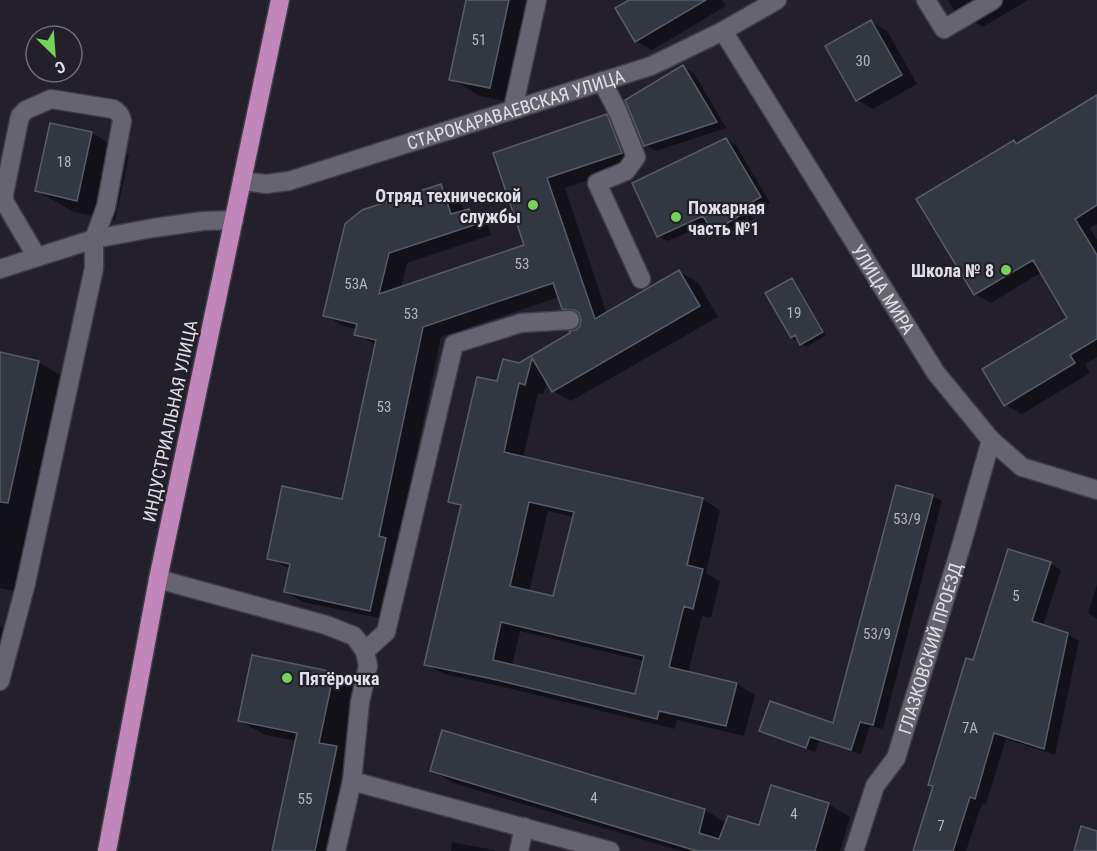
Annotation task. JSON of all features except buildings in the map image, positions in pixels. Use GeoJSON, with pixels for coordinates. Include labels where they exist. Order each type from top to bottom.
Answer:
{"type":"FeatureCollection","features":[{"type":"Feature","properties":{"kind":"highway","name":"ИНДУСТРИАЛЬНАЯ УЛИЦА"},"geometry":{"type":"LineString","coordinates":[[107,851],[158,579],[280,0]]}},
{"type":"Feature","properties":{"kind":"street"},"geometry":{"type":"LineString","coordinates":[[513,109],[537,0]]}},
{"type":"Feature","properties":{"kind":"street","name":"СТАРОКАРАВАЕВСКАЯ УЛИЦА"},"geometry":{"type":"LineString","coordinates":[[242,181],[266,184],[289,181],[651,66],[723,32],[777,0]]}},
{"type":"Feature","properties":{"kind":"street"},"geometry":{"type":"LineString","coordinates":[[926,0],[944,29],[993,0]]}},
{"type":"Feature","properties":{"kind":"street","name":"УЛИЦА МИРА"},"geometry":{"type":"LineString","coordinates":[[723,32],[936,373],[991,440],[1022,467],[1097,490]]}},
{"type":"Feature","properties":{"kind":"street"},"geometry":{"type":"LineString","coordinates":[[602,81],[618,112],[636,157],[626,171],[597,183],[641,279]]}},
{"type":"Feature","properties":{"kind":"street"},"geometry":{"type":"LineString","coordinates":[[0,681],[25,587],[94,268],[94,239],[106,207],[122,121],[118,112],[51,99],[26,110],[20,116],[4,201],[37,257]]}},
{"type":"Feature","properties":{"kind":"street"},"geometry":{"type":"LineString","coordinates":[[0,269],[94,239],[153,228],[234,220]]}},
{"type":"Feature","properties":{"kind":"street"},"geometry":{"type":"LineString","coordinates":[[365,651],[386,632],[454,344],[521,323],[570,320]]}},
{"type":"Feature","properties":{"kind":"street","name":"ГЛАЗКОВСКИЙ ПРОЕЗД"},"geometry":{"type":"LineString","coordinates":[[854,851],[875,786],[896,758],[991,440]]}},
{"type":"Feature","properties":{"kind":"street"},"geometry":{"type":"LineString","coordinates":[[158,579],[326,625],[354,636],[365,651],[368,666],[360,702],[352,781],[336,851]]}},
{"type":"Feature","properties":{"kind":"street"},"geometry":{"type":"LineString","coordinates":[[352,781],[610,851]]}},
{"type":"Feature","properties":{"kind":"street"},"geometry":{"type":"LineString","coordinates":[[519,851],[524,827]]}},
{"type":"Feature","properties":{"kind":"place","name":"Отряд технической службы"},"geometry":{"type":"Point","coordinates":[533,205]}},
{"type":"Feature","properties":{"kind":"place","name":"Пожарная часть №1"},"geometry":{"type":"Point","coordinates":[676,217]}},
{"type":"Feature","properties":{"kind":"place","name":"Школа № 8"},"geometry":{"type":"Point","coordinates":[1006,270]}},
{"type":"Feature","properties":{"kind":"place","name":"Пятёрочка"},"geometry":{"type":"Point","coordinates":[287,678]}}]}
